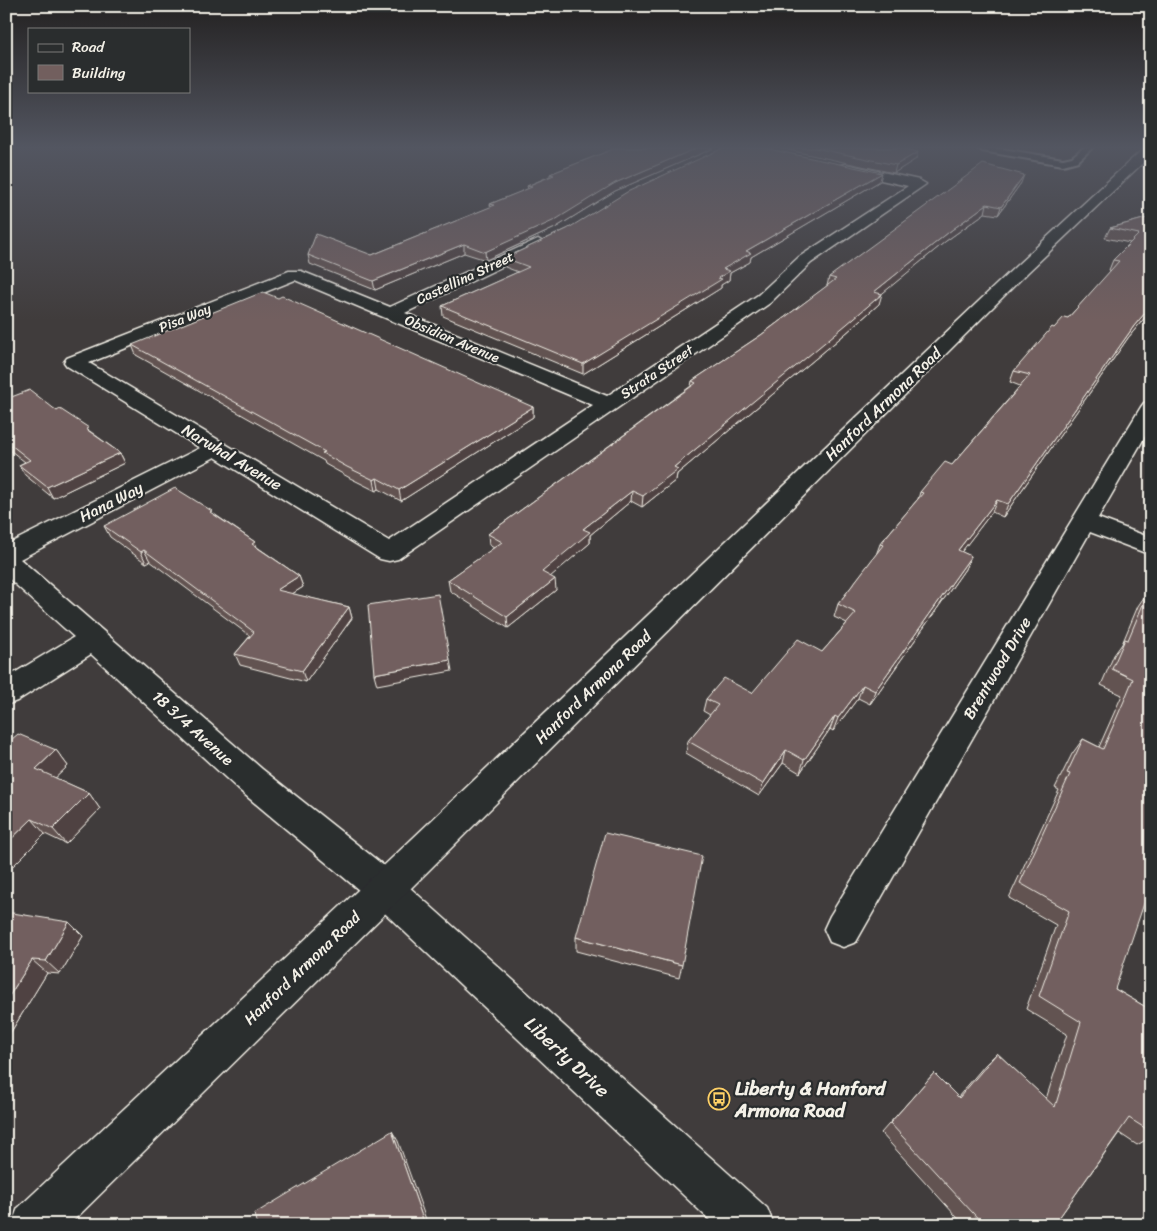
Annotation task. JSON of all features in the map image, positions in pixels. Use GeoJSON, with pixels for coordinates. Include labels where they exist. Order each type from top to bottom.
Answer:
{"type":"FeatureCollection","features":[{"type":"Feature","properties":{"kind":"street","name":"Strata Street"},"geometry":{"type":"LineString","coordinates":[[389,553],[764,299],[805,260],[887,205]]}},
{"type":"Feature","properties":{"kind":"street","name":"Hanford Armona Road"},"geometry":{"type":"LineString","coordinates":[[35,1225],[386,889],[1008,283],[1090,205]]}},
{"type":"Feature","properties":{"kind":"street","name":"Castellina Street"},"geometry":{"type":"LineString","coordinates":[[390,314],[552,237]]}},
{"type":"Feature","properties":{"kind":"street","name":"Obsidian Avenue"},"geometry":{"type":"LineString","coordinates":[[295,274],[608,404]]}},
{"type":"Feature","properties":{"kind":"street","name":"Pisa Way"},"geometry":{"type":"LineString","coordinates":[[74,362],[295,274]]}},
{"type":"Feature","properties":{"kind":"street","name":"Narwhal Avenue"},"geometry":{"type":"LineString","coordinates":[[74,362],[389,553]]}},
{"type":"Feature","properties":{"kind":"street","name":"Brentwood Drive"},"geometry":{"type":"LineString","coordinates":[[843,929],[1151,407]]}},
{"type":"Feature","properties":{"kind":"street","name":"Hana Way"},"geometry":{"type":"LineString","coordinates":[[6,556],[216,448]]}},
{"type":"Feature","properties":{"kind":"street"},"geometry":{"type":"LineString","coordinates":[[1083,521],[1151,547]]}},
{"type":"Feature","properties":{"kind":"street","name":"18 3/4 Avenue"},"geometry":{"type":"LineString","coordinates":[[6,561],[250,779],[386,889]]}},
{"type":"Feature","properties":{"kind":"street"},"geometry":{"type":"LineString","coordinates":[[6,693],[93,639]]}},
{"type":"Feature","properties":{"kind":"street","name":"Liberty Drive"},"geometry":{"type":"LineString","coordinates":[[386,889],[750,1225]]}},
{"type":"Feature","properties":{"kind":"building"},"geometry":{"type":"Polygon","coordinates":[[[494,205],[579,205],[555,220],[485,252],[464,244],[373,281],[308,255],[316,234],[372,255],[494,205]]]}},
{"type":"Feature","properties":{"kind":"building"},"geometry":{"type":"Polygon","coordinates":[[[605,205],[825,205],[746,251],[751,253],[723,269],[730,271],[718,278],[722,279],[583,364],[442,306],[529,267],[505,258],[567,229],[605,205]]]}},
{"type":"Feature","properties":{"kind":"building"},"geometry":{"type":"Polygon","coordinates":[[[927,205],[985,205],[874,292],[882,294],[674,467],[678,469],[643,496],[632,491],[583,529],[590,532],[542,572],[555,579],[507,617],[448,580],[502,542],[488,534],[696,383],[692,381],[761,335],[836,279],[829,277],[927,205]]]}},
{"type":"Feature","properties":{"kind":"building"},"geometry":{"type":"Polygon","coordinates":[[[1151,217],[1151,306],[1134,326],[1008,504],[997,500],[958,550],[971,556],[875,691],[863,685],[838,718],[835,716],[804,760],[786,750],[763,784],[688,741],[718,705],[706,699],[724,678],[752,693],[798,639],[822,652],[856,613],[838,604],[883,545],[880,544],[923,493],[920,492],[945,462],[952,465],[1030,375],[1014,371],[1052,327],[1054,328],[1064,317],[1068,318],[1119,261],[1113,260],[1139,234],[1110,228],[1151,217]]]}},
{"type":"Feature","properties":{"kind":"building"},"geometry":{"type":"Polygon","coordinates":[[[263,292],[278,298],[282,296],[533,407],[399,490],[377,478],[374,480],[347,467],[322,453],[325,452],[132,345],[263,292]]]}},
{"type":"Feature","properties":{"kind":"building"},"geometry":{"type":"Polygon","coordinates":[[[30,390],[57,411],[60,409],[89,428],[86,429],[120,453],[47,487],[19,465],[30,460],[6,441],[6,399],[30,390]]]}},
{"type":"Feature","properties":{"kind":"building"},"geometry":{"type":"Polygon","coordinates":[[[175,488],[212,511],[210,512],[255,542],[252,544],[299,576],[277,590],[349,607],[302,671],[235,654],[254,632],[144,550],[141,552],[104,526],[175,488]]]}},
{"type":"Feature","properties":{"kind":"building"},"geometry":{"type":"Polygon","coordinates":[[[1149,590],[1151,591],[1151,883],[1115,989],[1151,1010],[1151,1132],[1129,1118],[1054,1225],[984,1225],[890,1123],[934,1073],[959,1098],[997,1053],[1055,1107],[1081,1022],[1039,996],[1069,911],[1020,883],[1070,774],[1067,773],[1083,739],[1103,749],[1133,679],[1112,669],[1125,639],[1128,640],[1149,590]]]}},
{"type":"Feature","properties":{"kind":"building"},"geometry":{"type":"Polygon","coordinates":[[[438,594],[450,660],[374,674],[368,605],[438,594]]]}},
{"type":"Feature","properties":{"kind":"building"},"geometry":{"type":"Polygon","coordinates":[[[18,734],[56,750],[36,769],[89,793],[53,829],[32,819],[6,844],[6,744],[18,734]]]}},
{"type":"Feature","properties":{"kind":"building"},"geometry":{"type":"Polygon","coordinates":[[[605,833],[702,856],[682,965],[576,937],[605,833]]]}},
{"type":"Feature","properties":{"kind":"building"},"geometry":{"type":"Polygon","coordinates":[[[6,912],[69,922],[46,961],[32,960],[6,1001],[6,912]]]}},
{"type":"Feature","properties":{"kind":"building"},"geometry":{"type":"Polygon","coordinates":[[[392,1131],[425,1225],[257,1225],[254,1214],[392,1131]]]}},
{"type":"Feature","properties":{"kind":"place","name":"Liberty & Hanford Armona Road"},"geometry":{"type":"Point","coordinates":[719,1099]}}]}
